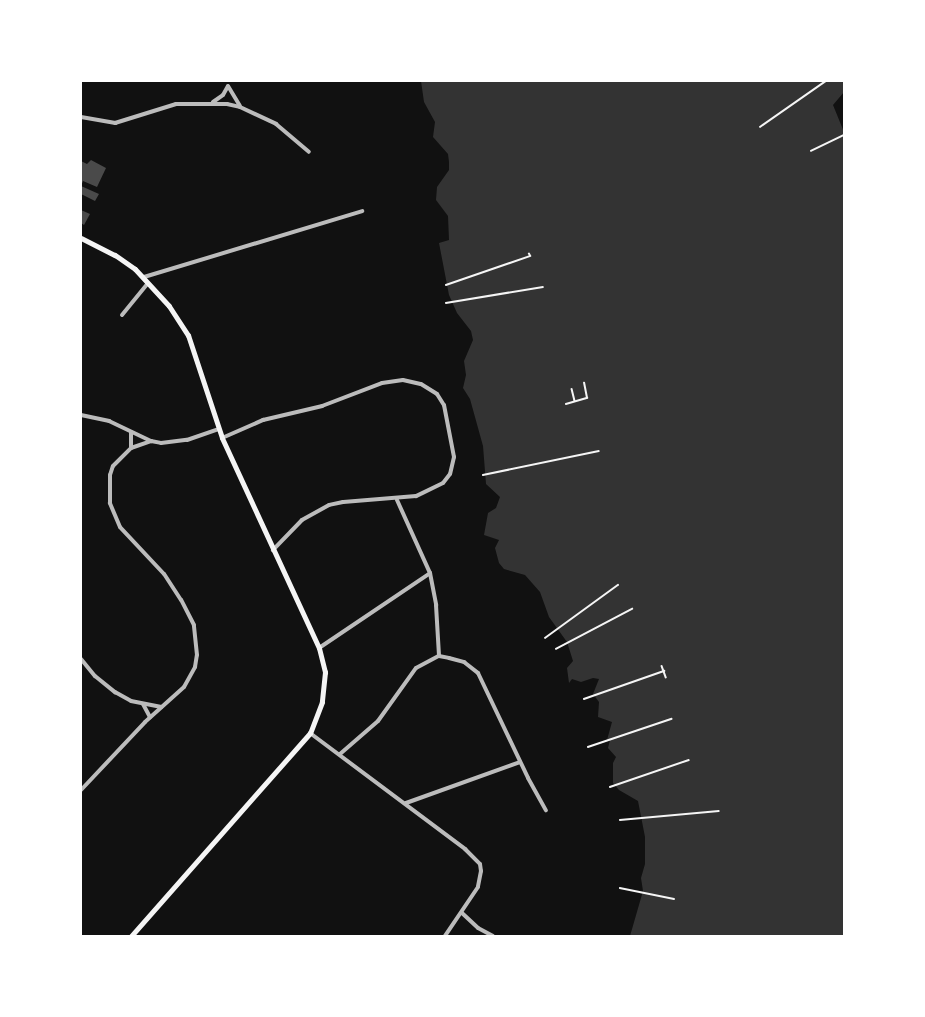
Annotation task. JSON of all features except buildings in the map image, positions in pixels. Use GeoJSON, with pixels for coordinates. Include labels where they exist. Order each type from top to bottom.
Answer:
{"type":"FeatureCollection","features":[{"type":"Feature","properties":{"kind":"main road"},"geometry":{"type":"LineString","coordinates":[[81,238],[126,262],[144,277],[174,313],[188,335],[222,438],[319,648],[325,672],[324,693],[310,732],[131,936]]}},
{"type":"Feature","properties":{"kind":"street"},"geometry":{"type":"LineString","coordinates":[[213,102],[223,95],[228,83]]}},
{"type":"Feature","properties":{"kind":"street"},"geometry":{"type":"LineString","coordinates":[[228,83],[240,107]]}},
{"type":"Feature","properties":{"kind":"street"},"geometry":{"type":"LineString","coordinates":[[81,117],[115,123],[176,105],[213,102],[240,107],[276,124],[309,152]]}},
{"type":"Feature","properties":{"kind":"street"},"geometry":{"type":"LineString","coordinates":[[144,277],[362,211]]}},
{"type":"Feature","properties":{"kind":"street"},"geometry":{"type":"LineString","coordinates":[[122,315],[148,282]]}},
{"type":"Feature","properties":{"kind":"street"},"geometry":{"type":"LineString","coordinates":[[222,438],[263,420],[322,406],[382,383],[403,380],[419,383],[437,394],[444,405],[450,431],[453,466],[447,478],[435,488],[398,500],[343,502],[329,505],[295,526],[273,550]]}},
{"type":"Feature","properties":{"kind":"street"},"geometry":{"type":"LineString","coordinates":[[81,415],[109,421],[152,441]]}},
{"type":"Feature","properties":{"kind":"street"},"geometry":{"type":"LineString","coordinates":[[81,790],[160,707],[184,687],[190,678],[197,655],[194,625],[176,591],[120,527],[113,512],[109,492],[113,466],[131,448],[152,441],[180,441],[219,429]]}},
{"type":"Feature","properties":{"kind":"street"},"geometry":{"type":"LineString","coordinates":[[131,431],[133,438],[131,448]]}},
{"type":"Feature","properties":{"kind":"street"},"geometry":{"type":"LineString","coordinates":[[398,500],[430,573],[436,605],[439,656]]}},
{"type":"Feature","properties":{"kind":"street"},"geometry":{"type":"LineString","coordinates":[[319,648],[430,573]]}},
{"type":"Feature","properties":{"kind":"street"},"geometry":{"type":"LineString","coordinates":[[340,754],[378,721],[410,674],[424,662],[439,656],[464,662],[478,673],[520,762],[546,810]]}},
{"type":"Feature","properties":{"kind":"street"},"geometry":{"type":"LineString","coordinates":[[81,659],[95,676],[115,692],[143,704],[154,704],[160,707]]}},
{"type":"Feature","properties":{"kind":"street"},"geometry":{"type":"LineString","coordinates":[[143,704],[150,717]]}},
{"type":"Feature","properties":{"kind":"street"},"geometry":{"type":"LineString","coordinates":[[310,732],[465,849],[480,864],[481,880],[462,913],[445,936]]}},
{"type":"Feature","properties":{"kind":"street"},"geometry":{"type":"LineString","coordinates":[[405,803],[520,762]]}},
{"type":"Feature","properties":{"kind":"street"},"geometry":{"type":"LineString","coordinates":[[81,783],[88,783]]}},
{"type":"Feature","properties":{"kind":"street"},"geometry":{"type":"LineString","coordinates":[[462,913],[478,928],[494,936]]}},
{"type":"Feature","properties":{"kind":"path"},"geometry":{"type":"LineString","coordinates":[[760,127],[826,81]]}},
{"type":"Feature","properties":{"kind":"path"},"geometry":{"type":"LineString","coordinates":[[811,151],[844,135]]}},
{"type":"Feature","properties":{"kind":"path"},"geometry":{"type":"LineString","coordinates":[[446,285],[530,256],[529,254]]}},
{"type":"Feature","properties":{"kind":"path"},"geometry":{"type":"LineString","coordinates":[[446,303],[543,287]]}},
{"type":"Feature","properties":{"kind":"path"},"geometry":{"type":"LineString","coordinates":[[566,404],[588,398],[584,383]]}},
{"type":"Feature","properties":{"kind":"path"},"geometry":{"type":"LineString","coordinates":[[572,389],[575,401]]}},
{"type":"Feature","properties":{"kind":"path"},"geometry":{"type":"LineString","coordinates":[[483,475],[599,451]]}},
{"type":"Feature","properties":{"kind":"path"},"geometry":{"type":"LineString","coordinates":[[545,638],[618,585]]}},
{"type":"Feature","properties":{"kind":"path"},"geometry":{"type":"LineString","coordinates":[[556,649],[632,609]]}},
{"type":"Feature","properties":{"kind":"path"},"geometry":{"type":"LineString","coordinates":[[662,666],[666,677]]}},
{"type":"Feature","properties":{"kind":"path"},"geometry":{"type":"LineString","coordinates":[[584,699],[664,671]]}},
{"type":"Feature","properties":{"kind":"path"},"geometry":{"type":"LineString","coordinates":[[588,747],[671,719]]}},
{"type":"Feature","properties":{"kind":"path"},"geometry":{"type":"LineString","coordinates":[[610,787],[689,760]]}},
{"type":"Feature","properties":{"kind":"path"},"geometry":{"type":"LineString","coordinates":[[620,820],[719,811]]}},
{"type":"Feature","properties":{"kind":"path"},"geometry":{"type":"LineString","coordinates":[[620,888],[674,898]]}},
{"type":"Feature","properties":{"kind":"shaded area"},"geometry":{"type":"Polygon","coordinates":[[[421,81],[844,81],[844,92],[833,105],[844,132],[844,936],[630,936],[643,891],[641,878],[645,864],[645,837],[638,801],[619,790],[613,783],[613,763],[616,757],[608,748],[610,740],[607,740],[612,722],[598,717],[599,702],[593,694],[599,679],[593,678],[581,682],[572,679],[569,683],[567,668],[573,661],[567,642],[549,617],[540,592],[525,575],[504,569],[499,563],[495,548],[499,540],[484,535],[488,513],[496,508],[500,497],[486,484],[483,446],[470,399],[463,388],[466,375],[464,361],[473,340],[471,331],[457,313],[449,295],[439,243],[449,240],[448,216],[436,200],[437,187],[449,170],[448,154],[433,137],[435,122],[424,102],[421,81]]]}}]}
